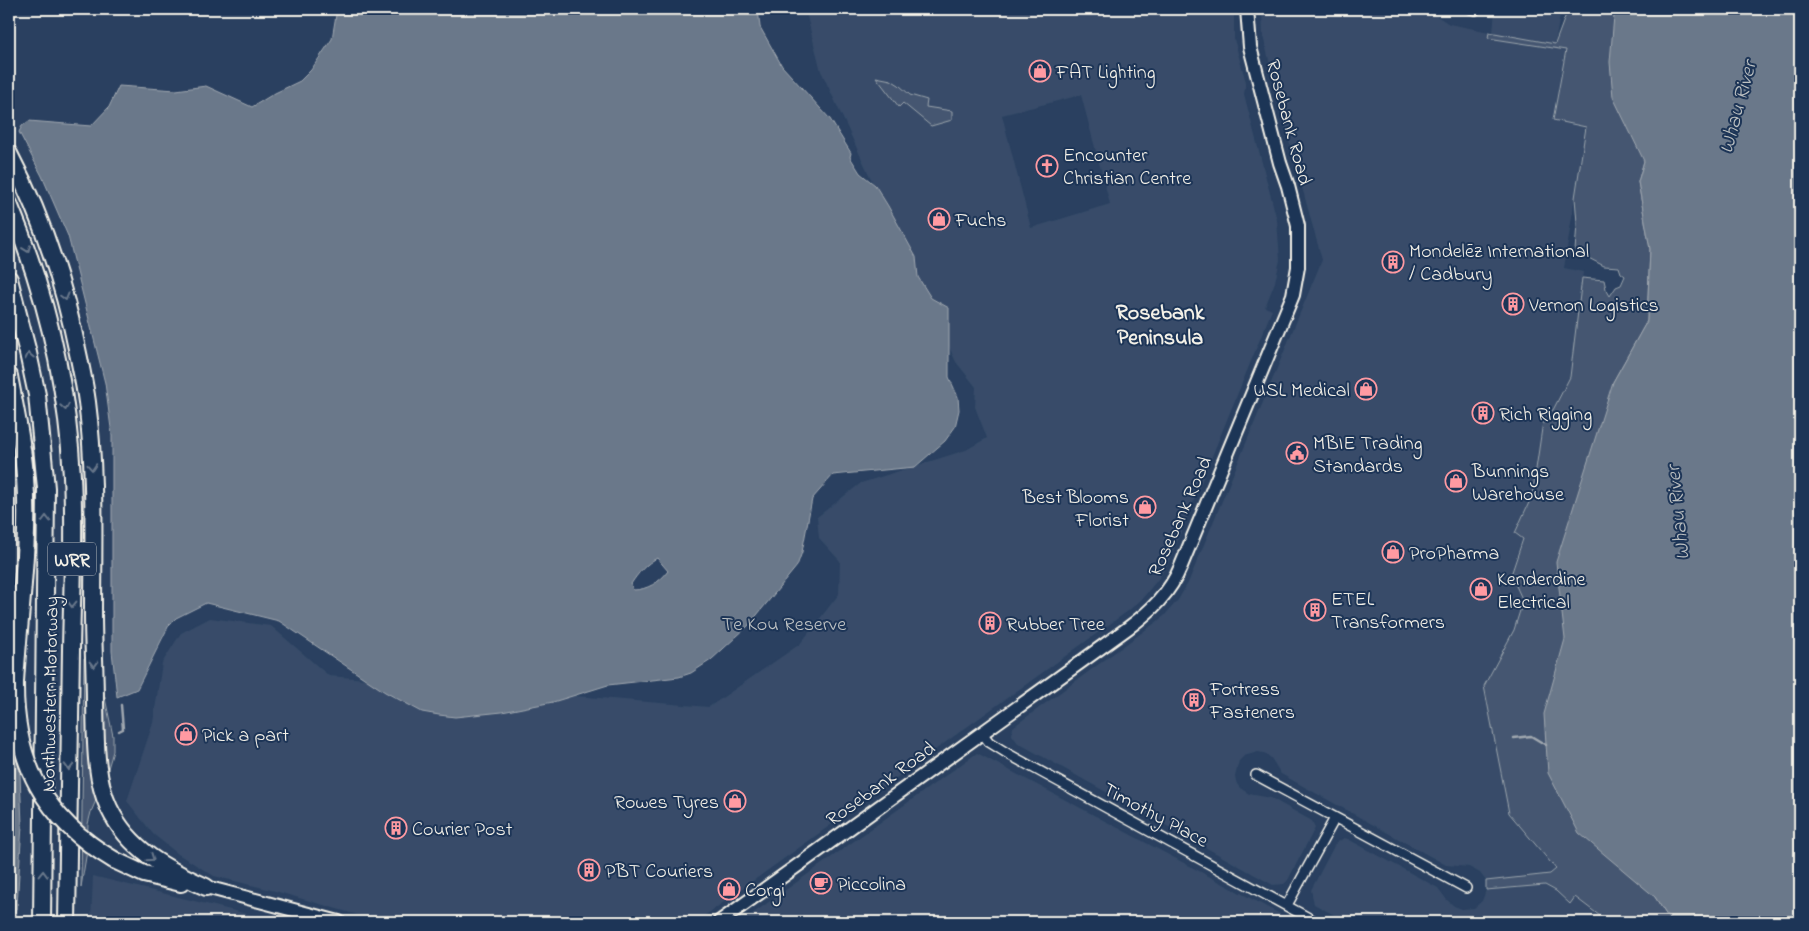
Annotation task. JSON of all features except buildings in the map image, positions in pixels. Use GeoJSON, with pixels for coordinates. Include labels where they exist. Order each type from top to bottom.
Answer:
{"type":"FeatureCollection","features":[{"type":"Feature","properties":{"kind":"highway"},"geometry":{"type":"LineString","coordinates":[[9,154],[28,194],[58,271],[73,326],[87,401],[93,473],[93,644],[96,742],[99,774],[108,806],[130,840],[150,858],[165,868],[206,887]]}},
{"type":"Feature","properties":{"kind":"highway","name":"Northwestern Motorway"},"geometry":{"type":"LineString","coordinates":[[9,204],[29,255],[50,332],[66,412],[69,442],[73,513],[67,922]]}},
{"type":"Feature","properties":{"kind":"highway","name":"Northwestern Motorway"},"geometry":{"type":"LineString","coordinates":[[9,279],[28,353],[36,395],[46,488],[42,922]]}},
{"type":"Feature","properties":{"kind":"highway"},"geometry":{"type":"LineString","coordinates":[[9,376],[25,476],[26,532],[15,682],[16,719],[21,744],[37,784],[55,812],[82,839],[114,860],[144,874],[173,882],[206,887]]}},
{"type":"Feature","properties":{"kind":"main road","name":"Rosebank Road"},"geometry":{"type":"LineString","coordinates":[[719,922],[1128,628],[1146,614],[1165,595],[1178,572],[1293,295],[1300,254],[1298,226],[1290,192],[1280,163],[1250,47],[1247,9]]}},
{"type":"Feature","properties":{"kind":"main road"},"geometry":{"type":"LineString","coordinates":[[206,887],[339,922]]}},
{"type":"Feature","properties":{"kind":"street","name":"Timothy Place"},"geometry":{"type":"LineString","coordinates":[[982,733],[989,742],[1010,755],[1316,922]]}},
{"type":"Feature","properties":{"kind":"street"},"geometry":{"type":"LineString","coordinates":[[1256,775],[1466,888]]}},
{"type":"Feature","properties":{"kind":"street"},"geometry":{"type":"LineString","coordinates":[[1287,905],[1335,818]]}},
{"type":"Feature","properties":{"kind":"shaded area"},"geometry":{"type":"Polygon","coordinates":[[[805,9],[1234,9],[1234,39],[1246,82],[1244,94],[1277,220],[1280,260],[1275,282],[1265,307],[1272,310],[1169,561],[1159,578],[1141,600],[696,922],[382,922],[275,891],[214,876],[178,854],[153,834],[127,801],[153,723],[162,663],[181,633],[210,618],[271,626],[329,676],[709,707],[800,644],[839,594],[840,561],[819,538],[817,517],[861,483],[966,450],[987,438],[975,407],[976,387],[956,362],[821,71],[805,9]],[[1081,95],[1002,115],[1031,228],[1110,204],[1081,95]]]}},
{"type":"Feature","properties":{"kind":"shaded area"},"geometry":{"type":"Polygon","coordinates":[[[1262,9],[1412,9],[1431,12],[1449,24],[1489,32],[1489,38],[1566,50],[1553,120],[1586,127],[1564,268],[1583,272],[1570,377],[1553,410],[1544,415],[1532,496],[1515,533],[1523,538],[1511,575],[1523,601],[1514,630],[1484,686],[1509,813],[1556,869],[1550,874],[1486,881],[1480,873],[1469,867],[1446,865],[1281,774],[1271,758],[1264,753],[1258,752],[1244,756],[1239,761],[1235,777],[1240,788],[1249,794],[1271,798],[1312,821],[1315,828],[1288,880],[1284,884],[1273,885],[1018,743],[1012,735],[1013,727],[1155,623],[1178,600],[1188,583],[1322,260],[1263,36],[1262,9]]]}},
{"type":"Feature","properties":{"kind":"shaded area"},"geometry":{"type":"Polygon","coordinates":[[[1495,9],[1561,9],[1555,44],[1493,33],[1495,9]]]}},
{"type":"Feature","properties":{"kind":"shaded area"},"geometry":{"type":"Polygon","coordinates":[[[1568,9],[1675,9],[1638,182],[1650,249],[1647,321],[1613,382],[1655,897],[1671,922],[1608,922],[1575,897],[1570,904],[1556,891],[1545,885],[1486,890],[1486,881],[1550,874],[1556,869],[1509,813],[1484,686],[1514,630],[1523,601],[1511,575],[1523,539],[1515,533],[1532,496],[1544,415],[1553,410],[1570,377],[1582,278],[1604,280],[1610,296],[1616,287],[1621,285],[1625,276],[1621,273],[1619,267],[1604,266],[1575,251],[1577,223],[1575,198],[1586,127],[1553,120],[1566,50],[1488,38],[1489,32],[1555,44],[1568,9]]]}},
{"type":"Feature","properties":{"kind":"shaded area"},"geometry":{"type":"Polygon","coordinates":[[[876,77],[891,80],[910,95],[927,100],[926,107],[952,111],[952,120],[931,126],[903,103],[899,107],[876,77]]]}},
{"type":"Feature","properties":{"kind":"shaded area"},"geometry":{"type":"Polygon","coordinates":[[[100,656],[104,693],[113,736],[113,751],[105,779],[88,824],[87,851],[81,887],[84,658],[100,656]]]}},
{"type":"Feature","properties":{"kind":"shaded area"},"geometry":{"type":"Polygon","coordinates":[[[977,753],[1295,922],[741,922],[977,753]]]}},
{"type":"Feature","properties":{"kind":"shaded area"},"geometry":{"type":"Polygon","coordinates":[[[1344,838],[1438,888],[1447,900],[1454,906],[1462,909],[1474,908],[1482,901],[1486,890],[1545,885],[1556,891],[1570,904],[1575,896],[1608,922],[1347,922],[1314,904],[1311,890],[1335,844],[1344,838]]]}},
{"type":"Feature","properties":{"kind":"shaded area"},"geometry":{"type":"Polygon","coordinates":[[[93,876],[279,922],[91,922],[93,876]]]}},
{"type":"Feature","properties":{"kind":"water"},"geometry":{"type":"Polygon","coordinates":[[[337,9],[758,9],[760,27],[782,66],[830,119],[851,153],[850,157],[860,173],[875,185],[888,206],[916,257],[918,277],[931,298],[949,308],[949,377],[958,397],[959,410],[955,427],[945,441],[915,467],[833,475],[812,499],[802,552],[797,566],[748,626],[711,660],[691,673],[679,677],[608,685],[553,702],[502,712],[455,717],[439,715],[422,712],[385,692],[279,621],[206,603],[176,618],[169,625],[137,689],[117,697],[112,651],[112,436],[105,383],[68,236],[42,176],[19,132],[22,126],[29,121],[91,126],[109,107],[119,86],[176,90],[206,86],[252,107],[300,81],[311,70],[332,39],[337,9]],[[657,558],[636,576],[631,584],[633,590],[653,585],[668,571],[657,558]]]}},
{"type":"Feature","properties":{"kind":"water","name":"Whau River"},"geometry":{"type":"Polygon","coordinates":[[[1618,9],[1800,9],[1800,922],[1671,922],[1655,897],[1579,833],[1548,773],[1544,714],[1565,639],[1556,562],[1613,382],[1647,321],[1650,249],[1638,182],[1644,161],[1613,97],[1610,62],[1614,16],[1618,9]]]}},
{"type":"Feature","properties":{"kind":"water"},"geometry":{"type":"Polygon","coordinates":[[[9,720],[20,774],[22,825],[16,922],[9,922],[9,720]]]}},
{"type":"Feature","properties":{"kind":"waterway"},"geometry":{"type":"LineString","coordinates":[[119,731],[123,729],[121,705]]}},
{"type":"Feature","properties":{"kind":"waterway"},"geometry":{"type":"LineString","coordinates":[[1514,738],[1531,736],[1546,745]]}},
{"type":"Feature","properties":{"kind":"place","name":"FAT Lighting"},"geometry":{"type":"Point","coordinates":[1040,71]}},
{"type":"Feature","properties":{"kind":"place","name":"Encounter Christian Centre"},"geometry":{"type":"Point","coordinates":[1047,166]}},
{"type":"Feature","properties":{"kind":"place","name":"Fuchs"},"geometry":{"type":"Point","coordinates":[939,219]}},
{"type":"Feature","properties":{"kind":"place","name":"Mondelēz International / Cadbury"},"geometry":{"type":"Point","coordinates":[1393,262]}},
{"type":"Feature","properties":{"kind":"place","name":"Vernon Logistics"},"geometry":{"type":"Point","coordinates":[1513,304]}},
{"type":"Feature","properties":{"kind":"place","name":"USL Medical"},"geometry":{"type":"Point","coordinates":[1366,389]}},
{"type":"Feature","properties":{"kind":"place","name":"Rich Rigging"},"geometry":{"type":"Point","coordinates":[1483,413]}},
{"type":"Feature","properties":{"kind":"place","name":"MBIE Trading Standards"},"geometry":{"type":"Point","coordinates":[1297,453]}},
{"type":"Feature","properties":{"kind":"place","name":"Bunnings Warehouse"},"geometry":{"type":"Point","coordinates":[1456,481]}},
{"type":"Feature","properties":{"kind":"place","name":"Best Blooms Florist"},"geometry":{"type":"Point","coordinates":[1145,507]}},
{"type":"Feature","properties":{"kind":"place","name":"ProPharma"},"geometry":{"type":"Point","coordinates":[1393,552]}},
{"type":"Feature","properties":{"kind":"place","name":"Kenderdine Electrical"},"geometry":{"type":"Point","coordinates":[1481,589]}},
{"type":"Feature","properties":{"kind":"place","name":"ETEL Transformers"},"geometry":{"type":"Point","coordinates":[1315,610]}},
{"type":"Feature","properties":{"kind":"place","name":"Rubber Tree"},"geometry":{"type":"Point","coordinates":[990,623]}},
{"type":"Feature","properties":{"kind":"place","name":"Fortress Fasteners"},"geometry":{"type":"Point","coordinates":[1194,700]}},
{"type":"Feature","properties":{"kind":"place","name":"Pick a part"},"geometry":{"type":"Point","coordinates":[186,734]}},
{"type":"Feature","properties":{"kind":"place","name":"Rowes Tyres"},"geometry":{"type":"Point","coordinates":[735,801]}},
{"type":"Feature","properties":{"kind":"place","name":"Courier Post"},"geometry":{"type":"Point","coordinates":[396,828]}},
{"type":"Feature","properties":{"kind":"place","name":"PBT Couriers"},"geometry":{"type":"Point","coordinates":[589,870]}},
{"type":"Feature","properties":{"kind":"place","name":"Piccolina"},"geometry":{"type":"Point","coordinates":[821,883]}},
{"type":"Feature","properties":{"kind":"place","name":"Corgi"},"geometry":{"type":"Point","coordinates":[729,889]}},
{"type":"Feature","properties":{"kind":"district","name":"Rosebank Peninsula"},"geometry":{"type":"Point","coordinates":[1160,324]}},
{"type":"Feature","properties":{"kind":"park label","name":"Te Kou Reserve"},"geometry":{"type":"Point","coordinates":[784,623]}}]}
